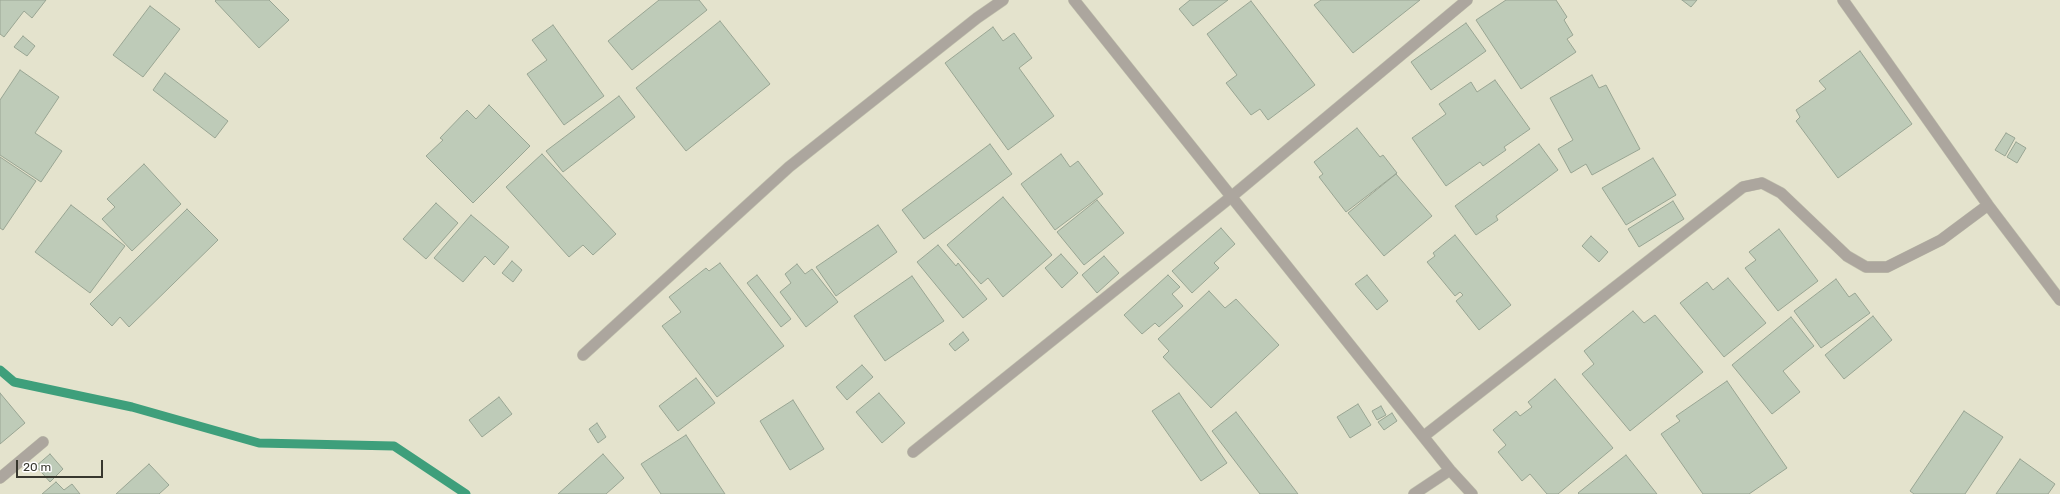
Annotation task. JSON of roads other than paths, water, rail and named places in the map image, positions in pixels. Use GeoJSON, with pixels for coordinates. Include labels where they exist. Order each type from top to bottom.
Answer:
{"type":"FeatureCollection","features":[{"type":"Feature","properties":{"kind":"street"},"geometry":{"type":"LineString","coordinates":[[583,355],[789,167],[977,18],[1003,0]]}},
{"type":"Feature","properties":{"kind":"street"},"geometry":{"type":"LineString","coordinates":[[1074,0],[1230,197],[1450,470],[1472,494]]}},
{"type":"Feature","properties":{"kind":"street"},"geometry":{"type":"LineString","coordinates":[[913,452],[1230,197],[1468,0]]}},
{"type":"Feature","properties":{"kind":"street"},"geometry":{"type":"LineString","coordinates":[[1843,0],[1988,205],[2060,300]]}},
{"type":"Feature","properties":{"kind":"street"},"geometry":{"type":"LineString","coordinates":[[1424,436],[1743,187],[1762,183],[1781,193],[1847,256],[1866,267],[1886,267],[1941,240],[1988,205]]}},
{"type":"Feature","properties":{"kind":"street"},"geometry":{"type":"LineString","coordinates":[[0,478],[43,442]]}},
{"type":"Feature","properties":{"kind":"street"},"geometry":{"type":"LineString","coordinates":[[1414,494],[1450,470]]}},
{"type":"Feature","properties":{"kind":"waterway"},"geometry":{"type":"LineString","coordinates":[[0,370],[14,382],[132,407],[259,443],[394,446],[466,494]]}}]}
